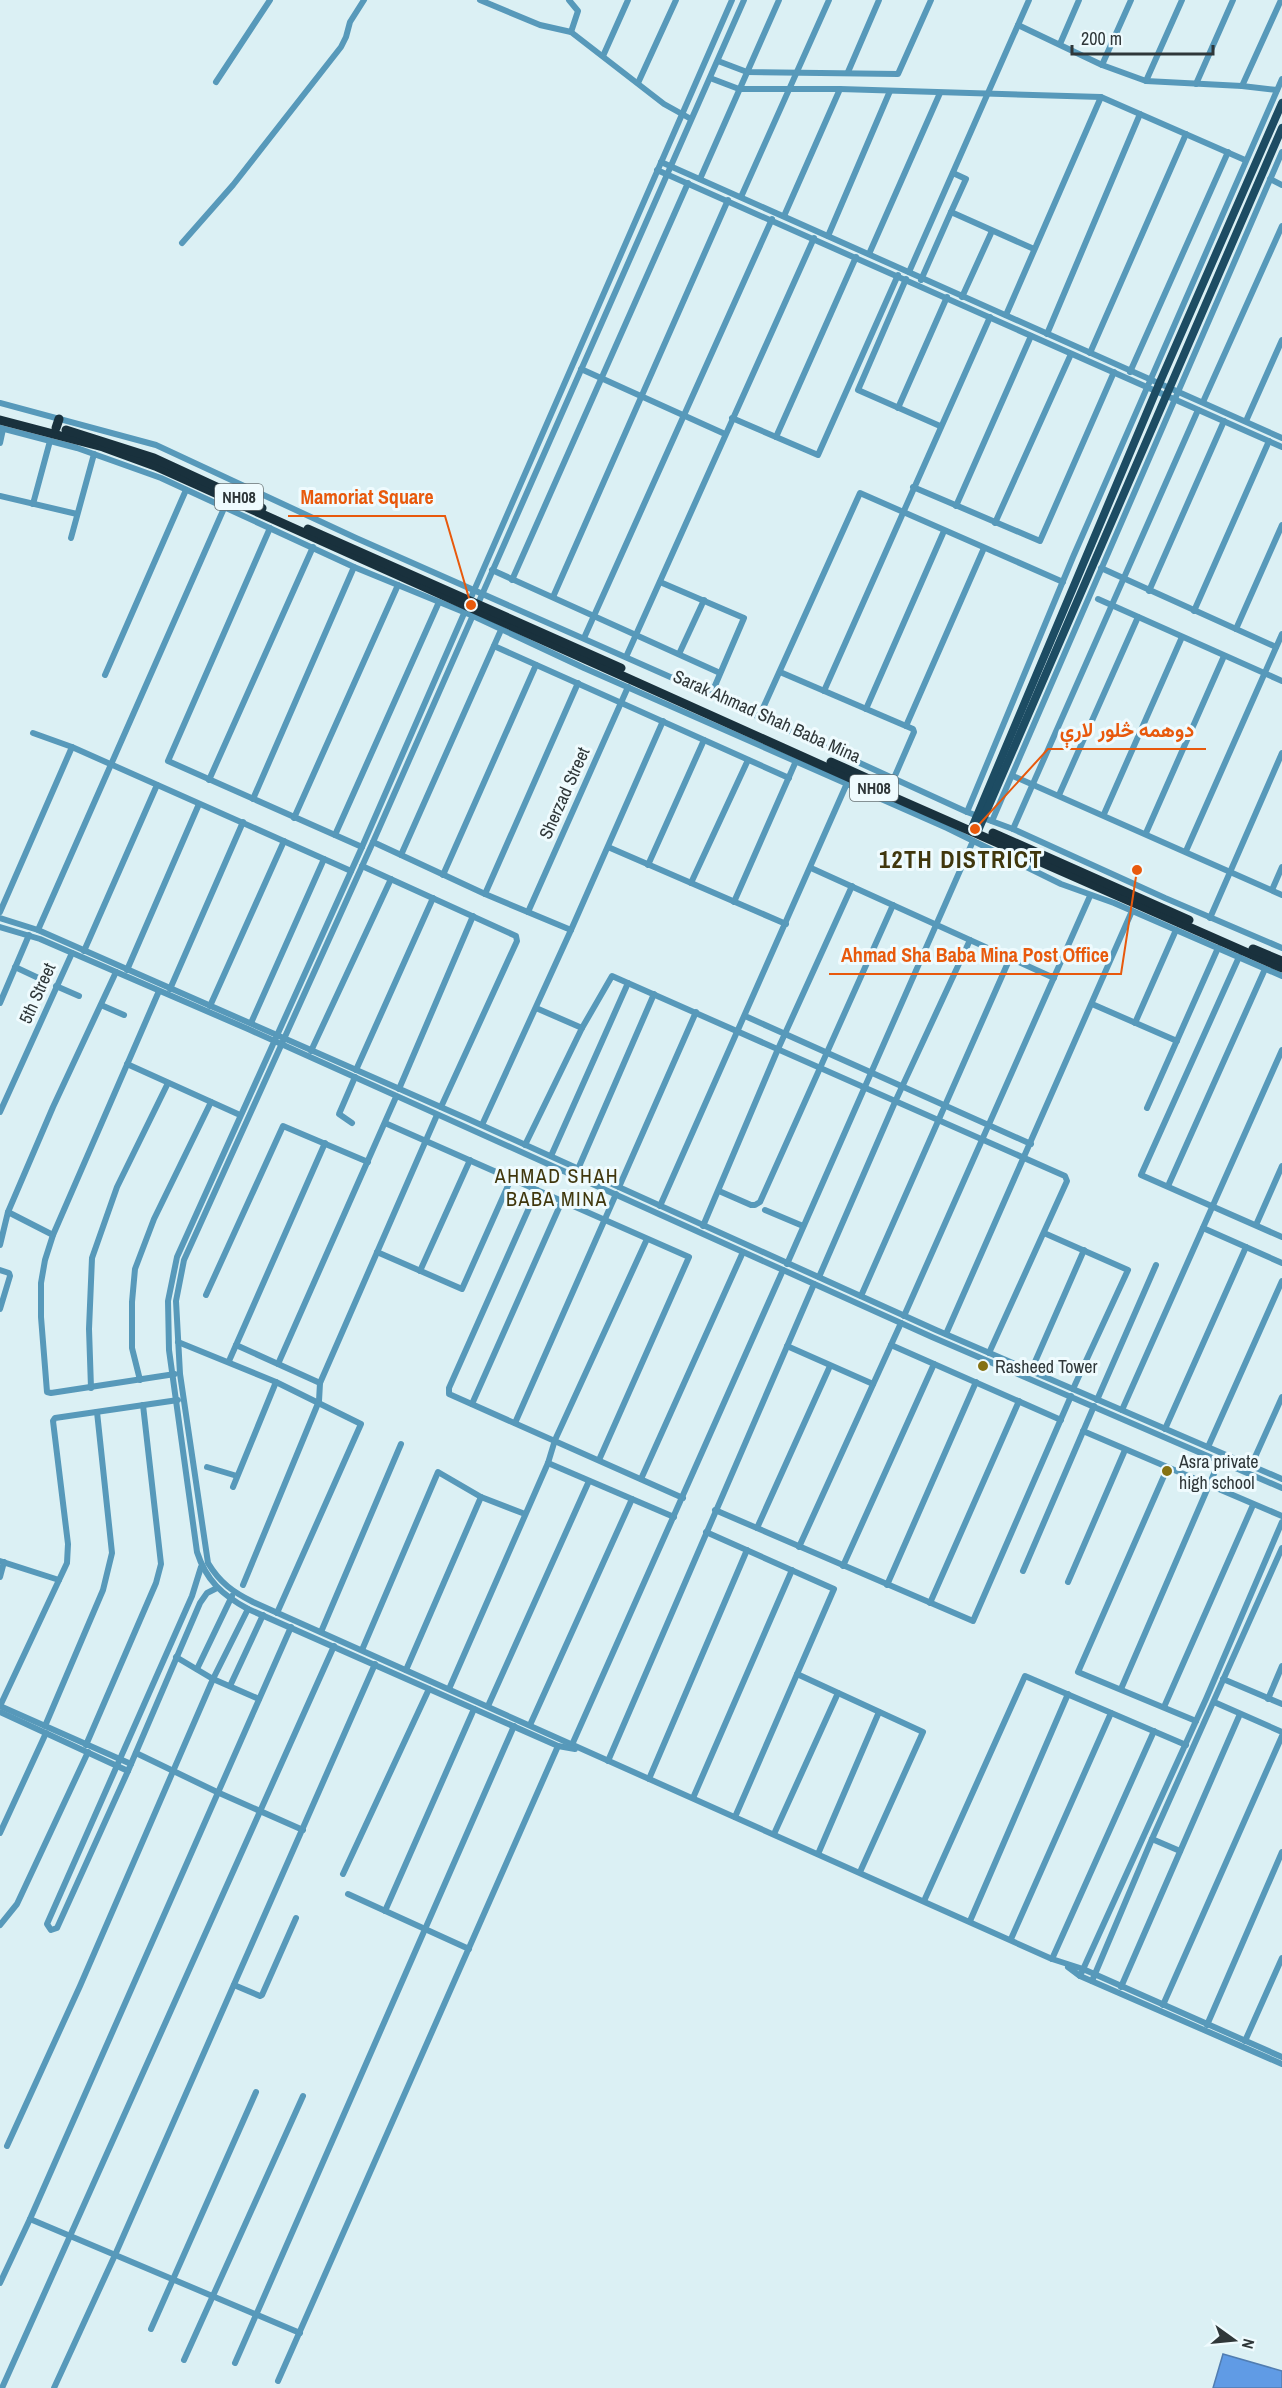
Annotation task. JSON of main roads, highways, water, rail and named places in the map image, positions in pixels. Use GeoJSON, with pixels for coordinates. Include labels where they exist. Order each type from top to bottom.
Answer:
{"type":"FeatureCollection","features":[{"type":"Feature","properties":{"kind":"highway","name":"NH08"},"geometry":{"type":"LineString","coordinates":[[0,414],[57,423],[97,434],[160,460],[366,555],[471,608]]}},
{"type":"Feature","properties":{"kind":"highway","name":"NH08"},"geometry":{"type":"LineString","coordinates":[[1,426],[82,441],[155,466],[848,781],[976,827],[1282,968]]}},
{"type":"Feature","properties":{"kind":"highway"},"geometry":{"type":"LineString","coordinates":[[366,555],[371,544]]}},
{"type":"Feature","properties":{"kind":"highway","name":"Sarak Ahmad Shah Baba Mina"},"geometry":{"type":"LineString","coordinates":[[471,608],[1282,961]]}},
{"type":"Feature","properties":{"kind":"main road"},"geometry":{"type":"LineString","coordinates":[[976,827],[1158,388],[1282,103]]}},
{"type":"Feature","properties":{"kind":"main road"},"geometry":{"type":"LineString","coordinates":[[976,827],[1172,394],[1282,128]]}},
{"type":"Feature","properties":{"kind":"water"},"geometry":{"type":"Polygon","coordinates":[[[1223,2354],[1282,2371],[1282,2388],[1213,2388],[1223,2354]]]}},
{"type":"Feature","properties":{"kind":"place","name":"Mamoriat Square"},"geometry":{"type":"Point","coordinates":[471,605]}},
{"type":"Feature","properties":{"kind":"place","name":"دوهمه څلور لارې"},"geometry":{"type":"Point","coordinates":[975,829]}},
{"type":"Feature","properties":{"kind":"place","name":"Ahmad Sha Baba Mina Post Office"},"geometry":{"type":"Point","coordinates":[1137,870]}},
{"type":"Feature","properties":{"kind":"place","name":"Rasheed Tower"},"geometry":{"type":"Point","coordinates":[983,1366]}},
{"type":"Feature","properties":{"kind":"place","name":"Asra private high school"},"geometry":{"type":"Point","coordinates":[1167,1471]}},
{"type":"Feature","properties":{"kind":"district","name":"12TH DISTRICT"},"geometry":{"type":"Point","coordinates":[961,859]}},
{"type":"Feature","properties":{"kind":"district","name":"AHMAD SHAH BABA MINA"},"geometry":{"type":"Point","coordinates":[557,1186]}}]}
